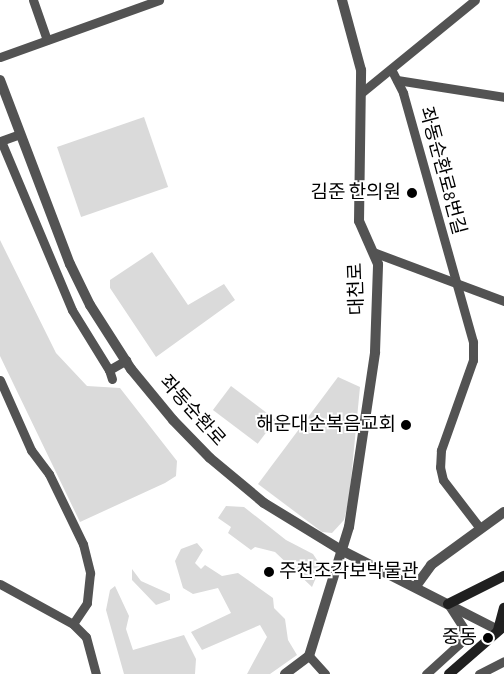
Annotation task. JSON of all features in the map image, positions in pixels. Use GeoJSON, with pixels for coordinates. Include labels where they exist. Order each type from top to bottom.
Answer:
{"type":"FeatureCollection","features":[{"type":"Feature","properties":{"kind":"main road"},"geometry":{"type":"LineString","coordinates":[[448,604],[504,576]]}},
{"type":"Feature","properties":{"kind":"main road"},"geometry":{"type":"LineString","coordinates":[[449,674],[502,630],[504,608]]}},
{"type":"Feature","properties":{"kind":"street"},"geometry":{"type":"LineString","coordinates":[[33,0],[48,40]]}},
{"type":"Feature","properties":{"kind":"street"},"geometry":{"type":"LineString","coordinates":[[0,57],[159,0]]}},
{"type":"Feature","properties":{"kind":"street","name":"대천로"},"geometry":{"type":"LineString","coordinates":[[309,656],[341,550],[358,482],[376,352],[378,264],[359,221],[361,93],[358,55],[342,0]]}},
{"type":"Feature","properties":{"kind":"street"},"geometry":{"type":"LineString","coordinates":[[361,93],[476,0]]}},
{"type":"Feature","properties":{"kind":"street","name":"좌동순환로8번길"},"geometry":{"type":"LineString","coordinates":[[391,69],[397,80],[473,342],[473,360],[441,450],[440,467],[443,480],[479,527]]}},
{"type":"Feature","properties":{"kind":"street","name":"좌동순환로"},"geometry":{"type":"LineString","coordinates":[[0,80],[70,264],[126,360],[210,458],[264,503],[341,550],[502,630]]}},
{"type":"Feature","properties":{"kind":"street"},"geometry":{"type":"LineString","coordinates":[[397,80],[504,97]]}},
{"type":"Feature","properties":{"kind":"street"},"geometry":{"type":"LineString","coordinates":[[20,134],[1,141],[72,310],[111,374],[126,360]]}},
{"type":"Feature","properties":{"kind":"street"},"geometry":{"type":"LineString","coordinates":[[373,252],[504,301]]}},
{"type":"Feature","properties":{"kind":"street"},"geometry":{"type":"LineString","coordinates":[[0,380],[31,450],[48,474],[83,544],[90,573],[87,603],[73,624]]}},
{"type":"Feature","properties":{"kind":"street"},"geometry":{"type":"LineString","coordinates":[[416,586],[431,565],[479,527],[504,512]]}},
{"type":"Feature","properties":{"kind":"street"},"geometry":{"type":"LineString","coordinates":[[0,584],[73,624],[86,637],[96,674]]}},
{"type":"Feature","properties":{"kind":"street"},"geometry":{"type":"LineString","coordinates":[[426,674],[459,644],[463,627],[448,604]]}},
{"type":"Feature","properties":{"kind":"street"},"geometry":{"type":"LineString","coordinates":[[285,674],[309,656],[325,674]]}},
{"type":"Feature","properties":{"kind":"street"},"geometry":{"type":"LineString","coordinates":[[479,674],[504,661]]}},
{"type":"Feature","properties":{"kind":"shaded area"},"geometry":{"type":"Polygon","coordinates":[[[144,117],[168,187],[81,217],[57,147],[144,117]]]}},
{"type":"Feature","properties":{"kind":"shaded area"},"geometry":{"type":"Polygon","coordinates":[[[0,240],[56,353],[87,386],[120,388],[177,461],[176,476],[165,483],[80,522],[0,356],[0,240]]]}},
{"type":"Feature","properties":{"kind":"shaded area"},"geometry":{"type":"Polygon","coordinates":[[[152,252],[188,305],[224,284],[235,300],[156,357],[110,288],[110,280],[152,252]]]}},
{"type":"Feature","properties":{"kind":"shaded area"},"geometry":{"type":"Polygon","coordinates":[[[338,377],[360,387],[349,500],[344,520],[332,533],[322,532],[258,484],[338,377]]]}},
{"type":"Feature","properties":{"kind":"shaded area"},"geometry":{"type":"Polygon","coordinates":[[[231,386],[276,420],[258,444],[213,410],[231,386]]]}},
{"type":"Feature","properties":{"kind":"shaded area"},"geometry":{"type":"Polygon","coordinates":[[[226,506],[244,507],[286,540],[313,554],[321,566],[312,587],[275,552],[255,547],[251,550],[228,533],[231,527],[218,518],[226,506]]]}},
{"type":"Feature","properties":{"kind":"shaded area"},"geometry":{"type":"Polygon","coordinates":[[[197,543],[203,550],[195,563],[201,569],[205,565],[222,576],[238,573],[273,598],[274,608],[285,619],[288,640],[297,655],[270,674],[247,674],[267,637],[260,625],[202,650],[191,632],[231,613],[218,588],[193,594],[183,588],[175,561],[181,549],[197,543]]]}},
{"type":"Feature","properties":{"kind":"shaded area"},"geometry":{"type":"Polygon","coordinates":[[[132,569],[141,581],[170,594],[170,600],[156,605],[132,580],[132,569]]]}},
{"type":"Feature","properties":{"kind":"shaded area"},"geometry":{"type":"Polygon","coordinates":[[[115,586],[129,616],[126,629],[133,650],[184,635],[196,659],[195,674],[124,674],[106,610],[110,590],[115,586]]]}},
{"type":"Feature","properties":{"kind":"place","name":"김준 한의원"},"geometry":{"type":"Point","coordinates":[412,193]}},
{"type":"Feature","properties":{"kind":"place","name":"해운대순복음교회"},"geometry":{"type":"Point","coordinates":[406,425]}},
{"type":"Feature","properties":{"kind":"place","name":"주천조각보박물관"},"geometry":{"type":"Point","coordinates":[269,572]}},
{"type":"Feature","properties":{"kind":"place","name":"중동"},"geometry":{"type":"Point","coordinates":[488,638]}}]}
